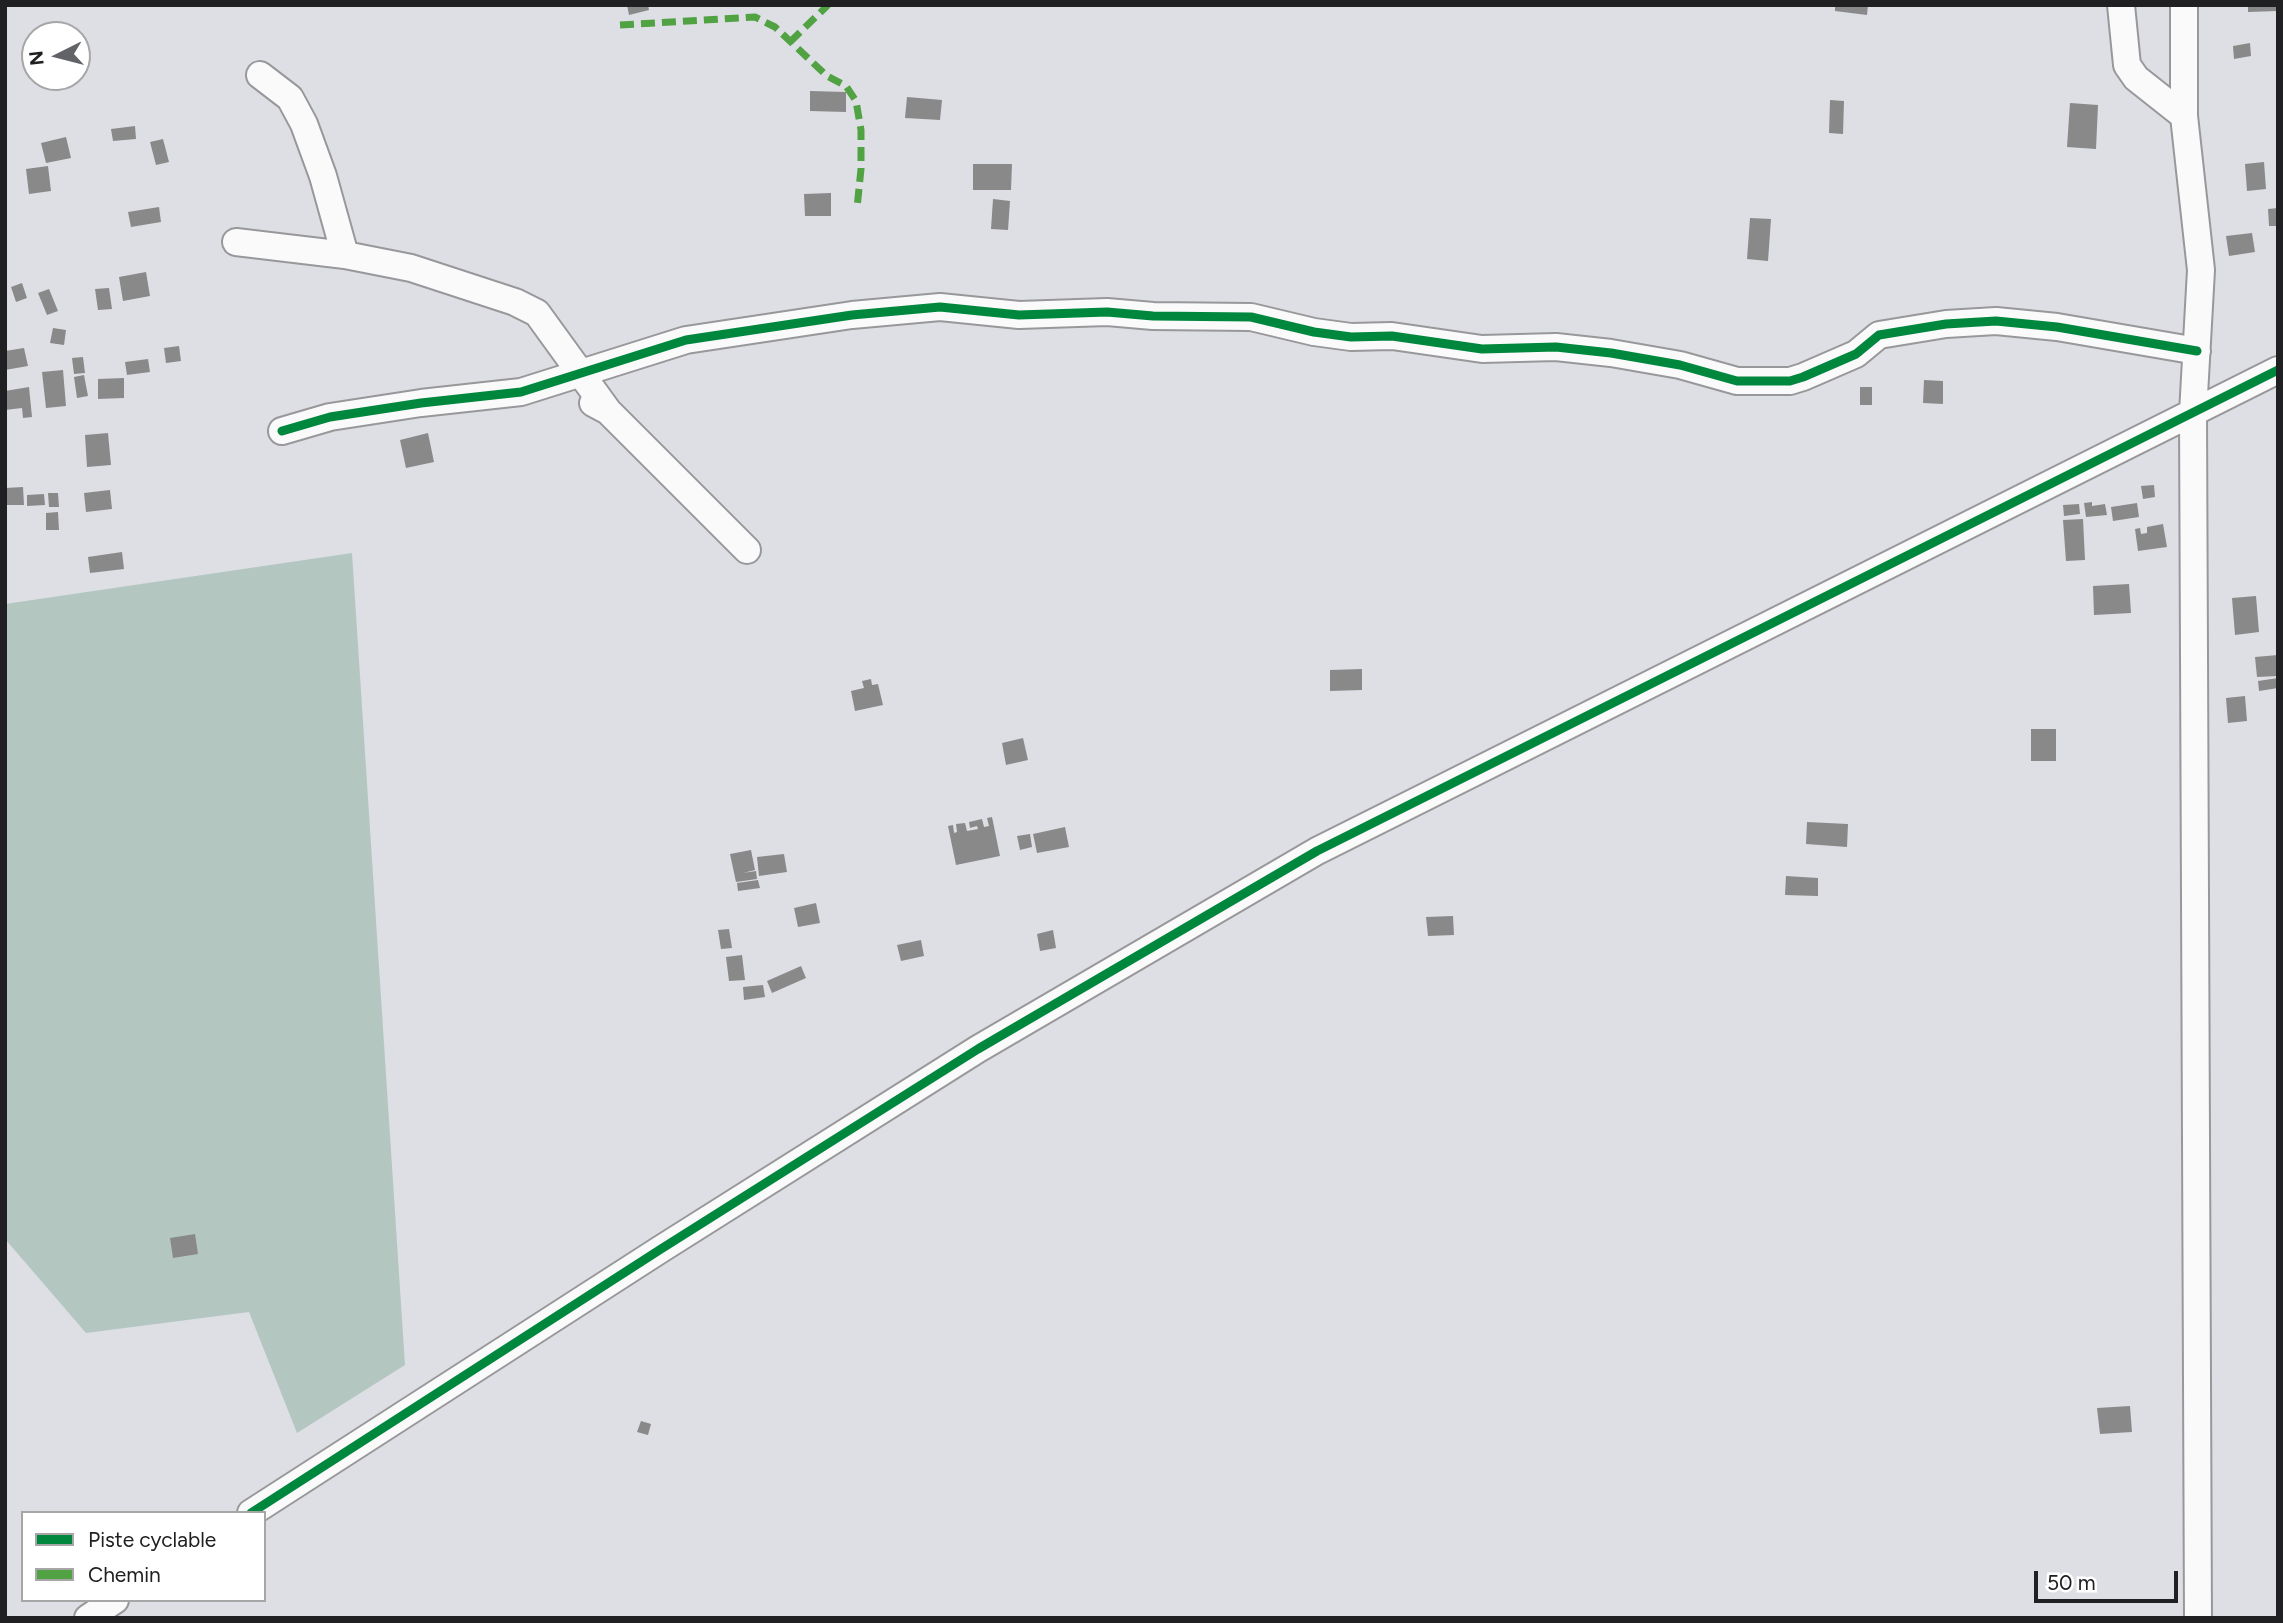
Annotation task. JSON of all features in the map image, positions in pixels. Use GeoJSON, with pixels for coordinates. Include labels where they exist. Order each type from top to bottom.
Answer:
{"type":"FeatureCollection","features":[{"type":"Feature","properties":{"kind":"street"},"geometry":{"type":"LineString","coordinates":[[2121,5],[2127,65],[2136,78],[2184,116]]}},
{"type":"Feature","properties":{"kind":"street"},"geometry":{"type":"LineString","coordinates":[[2184,5],[2184,116],[2201,270],[2193,413],[2198,1618]]}},
{"type":"Feature","properties":{"kind":"street"},"geometry":{"type":"LineString","coordinates":[[260,75],[290,98],[304,124],[323,176],[345,255]]}},
{"type":"Feature","properties":{"kind":"street"},"geometry":{"type":"LineString","coordinates":[[236,242],[345,255],[411,268],[515,302],[537,313],[608,411],[747,550]]}},
{"type":"Feature","properties":{"kind":"street"},"geometry":{"type":"LineString","coordinates":[[521,392],[686,340],[852,315],[940,307],[1019,315],[1107,312],[1153,316],[1251,317],[1314,332],[1351,337],[1392,336],[1482,349],[1556,347],[1611,353],[1670,363],[1737,381],[1790,381],[1856,354],[1879,335],[1945,324],[1996,321],[2057,327],[2197,351]]}},
{"type":"Feature","properties":{"kind":"street"},"geometry":{"type":"LineString","coordinates":[[254,1511],[673,1241],[978,1049],[1317,851],[2278,370]]}},
{"type":"Feature","properties":{"kind":"street"},"geometry":{"type":"LineString","coordinates":[[282,431],[330,417],[521,392],[560,390],[578,395],[608,411]]}},
{"type":"Feature","properties":{"kind":"street"},"geometry":{"type":"LineString","coordinates":[[88,1618],[112,1602]]}},
{"type":"Feature","properties":{"kind":"green space"},"geometry":{"type":"Polygon","coordinates":[[[352,553],[405,1365],[297,1433],[249,1312],[86,1333],[5,1239],[5,604],[352,553]]]}},
{"type":"Feature","properties":{"kind":"building"},"geometry":{"type":"Polygon","coordinates":[[[627,5],[648,5],[649,10],[629,15],[627,5]]]}},
{"type":"Feature","properties":{"kind":"building"},"geometry":{"type":"Polygon","coordinates":[[[1835,5],[1868,5],[1867,15],[1835,11],[1835,5]]]}},
{"type":"Feature","properties":{"kind":"building"},"geometry":{"type":"Polygon","coordinates":[[[2248,5],[2278,5],[2278,11],[2248,12],[2248,5]]]}},
{"type":"Feature","properties":{"kind":"building"},"geometry":{"type":"Polygon","coordinates":[[[2250,43],[2251,56],[2234,59],[2233,46],[2250,43]]]}},
{"type":"Feature","properties":{"kind":"building"},"geometry":{"type":"Polygon","coordinates":[[[810,91],[846,92],[846,112],[810,111],[810,91]]]}},
{"type":"Feature","properties":{"kind":"building"},"geometry":{"type":"Polygon","coordinates":[[[907,97],[942,100],[940,120],[905,118],[907,97]]]}},
{"type":"Feature","properties":{"kind":"building"},"geometry":{"type":"Polygon","coordinates":[[[1830,100],[1844,101],[1843,134],[1829,133],[1830,100]]]}},
{"type":"Feature","properties":{"kind":"building"},"geometry":{"type":"Polygon","coordinates":[[[2070,103],[2098,105],[2096,149],[2067,147],[2070,103]]]}},
{"type":"Feature","properties":{"kind":"building"},"geometry":{"type":"Polygon","coordinates":[[[135,126],[136,139],[113,141],[111,129],[135,126]]]}},
{"type":"Feature","properties":{"kind":"building"},"geometry":{"type":"Polygon","coordinates":[[[66,137],[71,158],[46,163],[41,143],[66,137]]]}},
{"type":"Feature","properties":{"kind":"building"},"geometry":{"type":"Polygon","coordinates":[[[163,139],[169,162],[156,165],[150,142],[163,139]]]}},
{"type":"Feature","properties":{"kind":"building"},"geometry":{"type":"Polygon","coordinates":[[[2264,162],[2266,189],[2247,191],[2245,164],[2264,162]]]}},
{"type":"Feature","properties":{"kind":"building"},"geometry":{"type":"Polygon","coordinates":[[[973,164],[1012,164],[1011,190],[973,190],[973,164]]]}},
{"type":"Feature","properties":{"kind":"building"},"geometry":{"type":"Polygon","coordinates":[[[48,166],[51,191],[29,194],[26,169],[48,166]]]}},
{"type":"Feature","properties":{"kind":"building"},"geometry":{"type":"Polygon","coordinates":[[[831,193],[831,216],[805,216],[804,194],[831,193]]]}},
{"type":"Feature","properties":{"kind":"building"},"geometry":{"type":"Polygon","coordinates":[[[993,199],[1010,201],[1008,230],[991,229],[993,199]]]}},
{"type":"Feature","properties":{"kind":"building"},"geometry":{"type":"Polygon","coordinates":[[[159,207],[161,222],[131,227],[128,212],[159,207]]]}},
{"type":"Feature","properties":{"kind":"building"},"geometry":{"type":"Polygon","coordinates":[[[2278,208],[2278,226],[2269,226],[2268,209],[2278,208]]]}},
{"type":"Feature","properties":{"kind":"building"},"geometry":{"type":"Polygon","coordinates":[[[1750,218],[1771,219],[1768,261],[1747,259],[1750,218]]]}},
{"type":"Feature","properties":{"kind":"building"},"geometry":{"type":"Polygon","coordinates":[[[2252,233],[2255,252],[2229,256],[2226,236],[2252,233]]]}},
{"type":"Feature","properties":{"kind":"building"},"geometry":{"type":"Polygon","coordinates":[[[146,272],[150,296],[123,301],[119,277],[146,272]]]}},
{"type":"Feature","properties":{"kind":"building"},"geometry":{"type":"Polygon","coordinates":[[[22,283],[27,298],[16,302],[11,287],[22,283]]]}},
{"type":"Feature","properties":{"kind":"building"},"geometry":{"type":"Polygon","coordinates":[[[109,288],[112,309],[98,310],[95,289],[109,288]]]}},
{"type":"Feature","properties":{"kind":"building"},"geometry":{"type":"Polygon","coordinates":[[[49,289],[58,311],[47,315],[38,293],[49,289]]]}},
{"type":"Feature","properties":{"kind":"building"},"geometry":{"type":"Polygon","coordinates":[[[53,328],[66,330],[64,345],[50,343],[53,328]]]}},
{"type":"Feature","properties":{"kind":"building"},"geometry":{"type":"Polygon","coordinates":[[[179,346],[181,361],[166,363],[164,348],[179,346]]]}},
{"type":"Feature","properties":{"kind":"building"},"geometry":{"type":"Polygon","coordinates":[[[24,348],[28,366],[5,370],[5,351],[24,348]]]}},
{"type":"Feature","properties":{"kind":"building"},"geometry":{"type":"Polygon","coordinates":[[[83,357],[85,373],[74,374],[72,358],[83,357]]]}},
{"type":"Feature","properties":{"kind":"building"},"geometry":{"type":"Polygon","coordinates":[[[148,359],[150,372],[127,375],[125,362],[148,359]]]}},
{"type":"Feature","properties":{"kind":"building"},"geometry":{"type":"Polygon","coordinates":[[[63,370],[66,406],[46,408],[42,372],[63,370]]]}},
{"type":"Feature","properties":{"kind":"building"},"geometry":{"type":"Polygon","coordinates":[[[84,375],[88,396],[77,398],[74,377],[84,375]]]}},
{"type":"Feature","properties":{"kind":"building"},"geometry":{"type":"Polygon","coordinates":[[[124,378],[124,398],[98,399],[98,379],[124,378]]]}},
{"type":"Feature","properties":{"kind":"building"},"geometry":{"type":"Polygon","coordinates":[[[1924,380],[1943,381],[1943,404],[1923,403],[1924,380]]]}},
{"type":"Feature","properties":{"kind":"building"},"geometry":{"type":"Polygon","coordinates":[[[29,387],[32,417],[23,418],[22,408],[5,410],[5,391],[29,387]]]}},
{"type":"Feature","properties":{"kind":"building"},"geometry":{"type":"Polygon","coordinates":[[[1860,387],[1872,387],[1872,405],[1860,405],[1860,387]]]}},
{"type":"Feature","properties":{"kind":"building"},"geometry":{"type":"Polygon","coordinates":[[[108,433],[111,465],[87,467],[85,435],[108,433]]]}},
{"type":"Feature","properties":{"kind":"building"},"geometry":{"type":"Polygon","coordinates":[[[428,433],[434,462],[406,468],[400,440],[428,433]]]}},
{"type":"Feature","properties":{"kind":"building"},"geometry":{"type":"Polygon","coordinates":[[[2154,485],[2155,497],[2143,499],[2141,486],[2154,485]]]}},
{"type":"Feature","properties":{"kind":"building"},"geometry":{"type":"Polygon","coordinates":[[[23,487],[24,505],[5,505],[5,488],[23,487]]]}},
{"type":"Feature","properties":{"kind":"building"},"geometry":{"type":"Polygon","coordinates":[[[110,490],[112,509],[86,512],[84,493],[110,490]]]}},
{"type":"Feature","properties":{"kind":"building"},"geometry":{"type":"Polygon","coordinates":[[[48,493],[58,493],[59,507],[49,507],[48,493]]]}},
{"type":"Feature","properties":{"kind":"building"},"geometry":{"type":"Polygon","coordinates":[[[44,494],[45,505],[27,506],[27,495],[44,494]]]}},
{"type":"Feature","properties":{"kind":"building"},"geometry":{"type":"Polygon","coordinates":[[[2092,502],[2092,506],[2105,504],[2107,515],[2086,517],[2084,503],[2092,502]]]}},
{"type":"Feature","properties":{"kind":"building"},"geometry":{"type":"Polygon","coordinates":[[[2137,503],[2139,517],[2113,521],[2111,507],[2137,503]]]}},
{"type":"Feature","properties":{"kind":"building"},"geometry":{"type":"Polygon","coordinates":[[[2079,504],[2080,514],[2064,516],[2063,505],[2079,504]]]}},
{"type":"Feature","properties":{"kind":"building"},"geometry":{"type":"Polygon","coordinates":[[[58,512],[59,530],[46,530],[46,513],[58,512]]]}},
{"type":"Feature","properties":{"kind":"building"},"geometry":{"type":"Polygon","coordinates":[[[2083,519],[2085,560],[2066,561],[2063,520],[2083,519]]]}},
{"type":"Feature","properties":{"kind":"building"},"geometry":{"type":"Polygon","coordinates":[[[2163,524],[2167,547],[2138,551],[2135,529],[2140,528],[2141,534],[2147,533],[2147,527],[2163,524]]]}},
{"type":"Feature","properties":{"kind":"building"},"geometry":{"type":"Polygon","coordinates":[[[122,552],[124,569],[90,573],[88,557],[122,552]]]}},
{"type":"Feature","properties":{"kind":"building"},"geometry":{"type":"Polygon","coordinates":[[[2129,584],[2131,613],[2094,615],[2093,586],[2129,584]]]}},
{"type":"Feature","properties":{"kind":"building"},"geometry":{"type":"Polygon","coordinates":[[[2256,596],[2259,632],[2235,635],[2232,598],[2256,596]]]}},
{"type":"Feature","properties":{"kind":"building"},"geometry":{"type":"Polygon","coordinates":[[[2278,655],[2278,676],[2257,677],[2255,657],[2278,655]]]}},
{"type":"Feature","properties":{"kind":"building"},"geometry":{"type":"Polygon","coordinates":[[[1362,669],[1362,690],[1330,691],[1330,670],[1362,669]]]}},
{"type":"Feature","properties":{"kind":"building"},"geometry":{"type":"Polygon","coordinates":[[[2278,678],[2278,688],[2259,691],[2258,681],[2278,678]]]}},
{"type":"Feature","properties":{"kind":"building"},"geometry":{"type":"Polygon","coordinates":[[[871,679],[872,685],[878,684],[883,705],[855,711],[851,691],[864,688],[862,681],[871,679]]]}},
{"type":"Feature","properties":{"kind":"building"},"geometry":{"type":"Polygon","coordinates":[[[2245,696],[2247,721],[2228,723],[2226,698],[2245,696]]]}},
{"type":"Feature","properties":{"kind":"building"},"geometry":{"type":"Polygon","coordinates":[[[2031,729],[2056,729],[2056,761],[2031,761],[2031,729]]]}},
{"type":"Feature","properties":{"kind":"building"},"geometry":{"type":"Polygon","coordinates":[[[1023,738],[1028,760],[1006,765],[1002,743],[1023,738]]]}},
{"type":"Feature","properties":{"kind":"building"},"geometry":{"type":"Polygon","coordinates":[[[992,817],[1000,856],[956,865],[948,826],[953,825],[954,833],[957,832],[956,824],[965,823],[967,831],[978,829],[977,826],[970,828],[969,822],[982,819],[984,827],[989,826],[987,818],[992,817]]]}},
{"type":"Feature","properties":{"kind":"building"},"geometry":{"type":"Polygon","coordinates":[[[1807,822],[1848,824],[1847,847],[1806,844],[1807,822]]]}},
{"type":"Feature","properties":{"kind":"building"},"geometry":{"type":"Polygon","coordinates":[[[1065,827],[1069,847],[1037,853],[1033,834],[1065,827]]]}},
{"type":"Feature","properties":{"kind":"building"},"geometry":{"type":"Polygon","coordinates":[[[1030,834],[1032,847],[1020,850],[1017,836],[1030,834]]]}},
{"type":"Feature","properties":{"kind":"building"},"geometry":{"type":"Polygon","coordinates":[[[751,850],[755,870],[743,873],[756,871],[757,879],[736,882],[730,854],[751,850]]]}},
{"type":"Feature","properties":{"kind":"building"},"geometry":{"type":"Polygon","coordinates":[[[784,854],[787,872],[759,876],[757,857],[784,854]]]}},
{"type":"Feature","properties":{"kind":"building"},"geometry":{"type":"Polygon","coordinates":[[[1786,876],[1818,878],[1818,896],[1785,895],[1786,876]]]}},
{"type":"Feature","properties":{"kind":"building"},"geometry":{"type":"Polygon","coordinates":[[[758,880],[760,888],[738,891],[737,883],[758,880]]]}},
{"type":"Feature","properties":{"kind":"building"},"geometry":{"type":"Polygon","coordinates":[[[816,903],[820,923],[798,927],[794,908],[816,903]]]}},
{"type":"Feature","properties":{"kind":"building"},"geometry":{"type":"Polygon","coordinates":[[[1453,916],[1454,935],[1428,936],[1426,917],[1453,916]]]}},
{"type":"Feature","properties":{"kind":"building"},"geometry":{"type":"Polygon","coordinates":[[[729,929],[732,948],[721,949],[718,930],[729,929]]]}},
{"type":"Feature","properties":{"kind":"building"},"geometry":{"type":"Polygon","coordinates":[[[1053,930],[1056,948],[1040,951],[1037,934],[1053,930]]]}},
{"type":"Feature","properties":{"kind":"building"},"geometry":{"type":"Polygon","coordinates":[[[921,940],[924,956],[901,961],[897,945],[921,940]]]}},
{"type":"Feature","properties":{"kind":"building"},"geometry":{"type":"Polygon","coordinates":[[[742,955],[745,980],[729,981],[726,957],[742,955]]]}},
{"type":"Feature","properties":{"kind":"building"},"geometry":{"type":"Polygon","coordinates":[[[801,966],[806,978],[772,993],[767,981],[801,966]]]}},
{"type":"Feature","properties":{"kind":"building"},"geometry":{"type":"Polygon","coordinates":[[[763,985],[765,997],[744,1000],[743,987],[763,985]]]}},
{"type":"Feature","properties":{"kind":"building"},"geometry":{"type":"Polygon","coordinates":[[[195,1234],[198,1254],[173,1258],[170,1238],[195,1234]]]}},
{"type":"Feature","properties":{"kind":"building"},"geometry":{"type":"Polygon","coordinates":[[[2130,1406],[2132,1432],[2100,1434],[2097,1408],[2130,1406]]]}},
{"type":"Feature","properties":{"kind":"building"},"geometry":{"type":"Polygon","coordinates":[[[641,1421],[651,1424],[648,1435],[637,1432],[641,1421]]]}},
{"type":"Feature","properties":{"kind":"marked path"},"geometry":{"type":"LineString","coordinates":[[790,42],[828,5]]}},
{"type":"Feature","properties":{"kind":"marked path"},"geometry":{"type":"LineString","coordinates":[[620,25],[755,17],[775,27],[827,76],[846,86],[856,101],[861,130],[857,208]]}},
{"type":"Feature","properties":{"kind":"cycle path"},"geometry":{"type":"LineString","coordinates":[[282,431],[330,417],[521,392],[686,340],[852,315],[940,307],[1019,315],[1107,312],[1153,316],[1251,317],[1314,332],[1351,337],[1392,336],[1482,349],[1556,347],[1611,353],[1680,365],[1737,381],[1790,381],[1856,354],[1879,335],[1946,324],[1996,321],[2057,327],[2197,351]]}},
{"type":"Feature","properties":{"kind":"cycle path"},"geometry":{"type":"LineString","coordinates":[[254,1511],[978,1049],[1317,851],[2278,370]]}}]}
